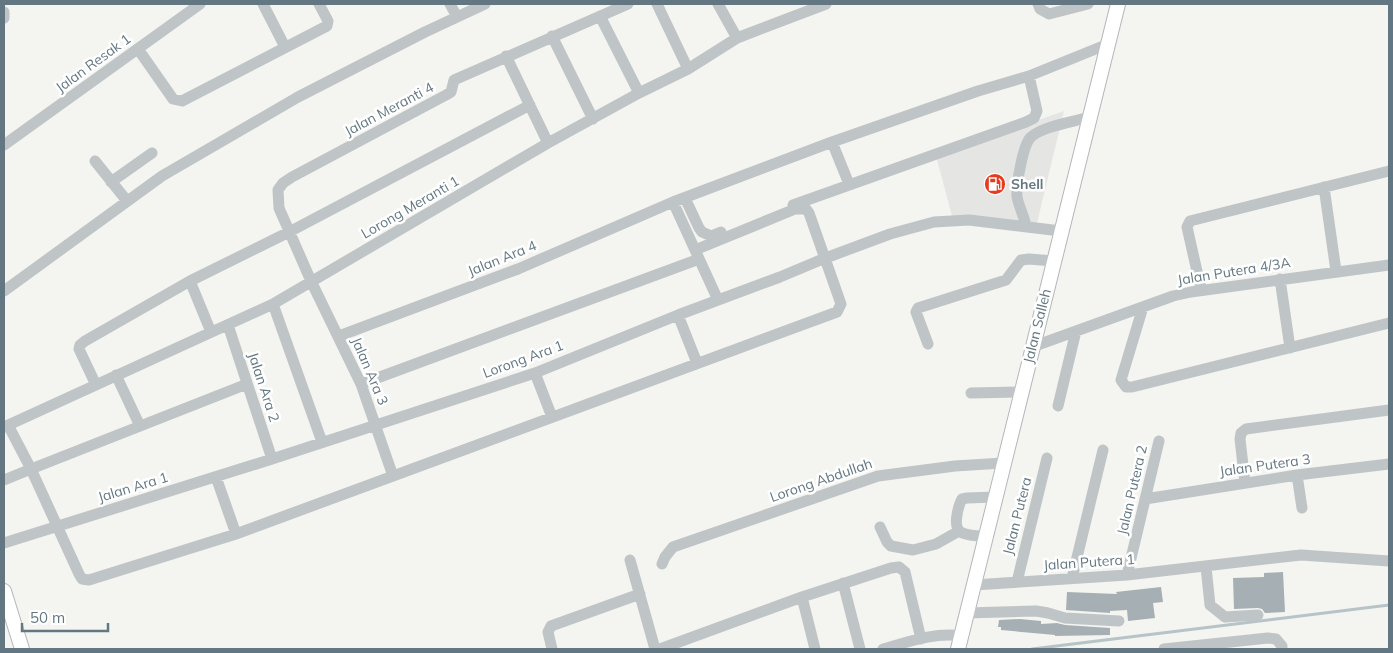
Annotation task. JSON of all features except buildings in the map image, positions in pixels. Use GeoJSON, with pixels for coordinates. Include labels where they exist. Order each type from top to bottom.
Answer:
{"type":"FeatureCollection","features":[{"type":"Feature","properties":{"kind":"main road","name":"Jalan Salleh"},"geometry":{"type":"LineString","coordinates":[[960,643],[1118,4]]}},
{"type":"Feature","properties":{"kind":"main road"},"geometry":{"type":"LineString","coordinates":[[4,591],[6,606],[22,649]]}},
{"type":"Feature","properties":{"kind":"street","name":"Jalan Resak 1"},"geometry":{"type":"LineString","coordinates":[[4,145],[200,4]]}},
{"type":"Feature","properties":{"kind":"street"},"geometry":{"type":"LineString","coordinates":[[263,4],[285,47]]}},
{"type":"Feature","properties":{"kind":"street"},"geometry":{"type":"LineString","coordinates":[[138,48],[173,99],[178,102],[326,26],[328,21],[319,4]]}},
{"type":"Feature","properties":{"kind":"street"},"geometry":{"type":"LineString","coordinates":[[450,4],[457,17]]}},
{"type":"Feature","properties":{"kind":"street"},"geometry":{"type":"LineString","coordinates":[[4,291],[162,176],[298,97],[424,32],[486,4]]}},
{"type":"Feature","properties":{"kind":"street","name":"Jalan Meranti 4"},"geometry":{"type":"LineString","coordinates":[[311,281],[279,208],[278,190],[283,182],[446,95],[451,92],[454,80],[628,4]]}},
{"type":"Feature","properties":{"kind":"street"},"geometry":{"type":"LineString","coordinates":[[657,4],[688,69]]}},
{"type":"Feature","properties":{"kind":"street"},"geometry":{"type":"LineString","coordinates":[[718,4],[736,38]]}},
{"type":"Feature","properties":{"kind":"street","name":"Lorong Meranti 1"},"geometry":{"type":"LineString","coordinates":[[6,426],[273,304],[592,119],[688,69],[736,38],[826,4]]}},
{"type":"Feature","properties":{"kind":"street"},"geometry":{"type":"LineString","coordinates":[[1038,4],[1040,10],[1053,14],[1088,4]]}},
{"type":"Feature","properties":{"kind":"street"},"geometry":{"type":"LineString","coordinates":[[4,12],[4,18]]}},
{"type":"Feature","properties":{"kind":"street"},"geometry":{"type":"LineString","coordinates":[[600,16],[639,93]]}},
{"type":"Feature","properties":{"kind":"street"},"geometry":{"type":"LineString","coordinates":[[552,36],[592,119]]}},
{"type":"Feature","properties":{"kind":"street","name":"Jalan Ara 4"},"geometry":{"type":"LineString","coordinates":[[339,336],[518,269],[673,202],[832,142],[978,91],[1029,76],[1108,44]]}},
{"type":"Feature","properties":{"kind":"street"},"geometry":{"type":"LineString","coordinates":[[506,56],[548,144]]}},
{"type":"Feature","properties":{"kind":"street"},"geometry":{"type":"LineString","coordinates":[[685,198],[699,228],[702,232],[711,236],[1034,118],[1037,111],[1029,76]]}},
{"type":"Feature","properties":{"kind":"street"},"geometry":{"type":"LineString","coordinates":[[96,385],[79,349],[80,345],[190,281],[289,232],[530,105]]}},
{"type":"Feature","properties":{"kind":"street"},"geometry":{"type":"LineString","coordinates":[[1026,226],[1019,204],[1017,187],[1026,145],[1030,138],[1044,130],[1090,117]]}},
{"type":"Feature","properties":{"kind":"street"},"geometry":{"type":"LineString","coordinates":[[832,142],[849,184]]}},
{"type":"Feature","properties":{"kind":"street"},"geometry":{"type":"LineString","coordinates":[[111,182],[152,153]]}},
{"type":"Feature","properties":{"kind":"street"},"geometry":{"type":"LineString","coordinates":[[95,161],[127,202]]}},
{"type":"Feature","properties":{"kind":"street"},"geometry":{"type":"LineString","coordinates":[[1201,289],[1187,227],[1190,221],[1389,171]]}},
{"type":"Feature","properties":{"kind":"street"},"geometry":{"type":"LineString","coordinates":[[1324,187],[1336,271]]}},
{"type":"Feature","properties":{"kind":"street"},"geometry":{"type":"LineString","coordinates":[[673,202],[718,300]]}},
{"type":"Feature","properties":{"kind":"street"},"geometry":{"type":"LineString","coordinates":[[6,426],[30,469],[79,574],[82,579],[86,580],[236,534],[837,312],[841,304],[809,213],[801,207],[697,254],[361,384]]}},
{"type":"Feature","properties":{"kind":"street","name":"Lorong Ara 1"},"geometry":{"type":"LineString","coordinates":[[272,459],[535,373],[678,315],[780,278],[824,258],[890,234],[934,222],[969,220],[1061,231]]}},
{"type":"Feature","properties":{"kind":"street"},"geometry":{"type":"LineString","coordinates":[[928,344],[916,312],[918,308],[1006,280],[1021,260],[1029,258],[1054,261]]}},
{"type":"Feature","properties":{"kind":"street","name":"Jalan Putera 4/3A"},"geometry":{"type":"LineString","coordinates":[[1032,348],[1173,296],[1201,289],[1389,265]]}},
{"type":"Feature","properties":{"kind":"street"},"geometry":{"type":"LineString","coordinates":[[1280,279],[1290,348]]}},
{"type":"Feature","properties":{"kind":"street"},"geometry":{"type":"LineString","coordinates":[[190,281],[211,332]]}},
{"type":"Feature","properties":{"kind":"street","name":"Jalan Ara 3"},"geometry":{"type":"LineString","coordinates":[[311,281],[361,384],[393,476]]}},
{"type":"Feature","properties":{"kind":"street"},"geometry":{"type":"LineString","coordinates":[[273,304],[322,442]]}},
{"type":"Feature","properties":{"kind":"street"},"geometry":{"type":"LineString","coordinates":[[1144,307],[1121,380],[1126,387],[1389,323]]}},
{"type":"Feature","properties":{"kind":"street"},"geometry":{"type":"LineString","coordinates":[[678,315],[697,363]]}},
{"type":"Feature","properties":{"kind":"street","name":"Jalan Ara 2"},"geometry":{"type":"LineString","coordinates":[[228,325],[272,459]]}},
{"type":"Feature","properties":{"kind":"street"},"geometry":{"type":"LineString","coordinates":[[1058,406],[1076,331]]}},
{"type":"Feature","properties":{"kind":"street"},"geometry":{"type":"LineString","coordinates":[[535,373],[552,417]]}},
{"type":"Feature","properties":{"kind":"street"},"geometry":{"type":"LineString","coordinates":[[116,376],[140,426]]}},
{"type":"Feature","properties":{"kind":"street"},"geometry":{"type":"LineString","coordinates":[[4,480],[247,384]]}},
{"type":"Feature","properties":{"kind":"street"},"geometry":{"type":"LineString","coordinates":[[971,393],[1021,392]]}},
{"type":"Feature","properties":{"kind":"street"},"geometry":{"type":"LineString","coordinates":[[1245,483],[1240,439],[1241,433],[1246,429],[1389,410]]}},
{"type":"Feature","properties":{"kind":"street","name":"Jalan Putera 2"},"geometry":{"type":"LineString","coordinates":[[1127,575],[1158,441]]}},
{"type":"Feature","properties":{"kind":"street"},"geometry":{"type":"LineString","coordinates":[[1072,578],[1103,450]]}},
{"type":"Feature","properties":{"kind":"street","name":"Jalan Putera"},"geometry":{"type":"LineString","coordinates":[[1017,582],[1047,458]]}},
{"type":"Feature","properties":{"kind":"street","name":"Jalan Ara 1"},"geometry":{"type":"LineString","coordinates":[[4,543],[272,459]]}},
{"type":"Feature","properties":{"kind":"street","name":"Lorong Abdullah"},"geometry":{"type":"LineString","coordinates":[[662,564],[665,556],[673,547],[878,476],[955,466],[1004,463]]}},
{"type":"Feature","properties":{"kind":"street","name":"Jalan Putera 3"},"geometry":{"type":"LineString","coordinates":[[1145,499],[1297,475],[1389,464]]}},
{"type":"Feature","properties":{"kind":"street"},"geometry":{"type":"LineString","coordinates":[[1297,475],[1302,508]]}},
{"type":"Feature","properties":{"kind":"street"},"geometry":{"type":"LineString","coordinates":[[216,476],[236,534]]}},
{"type":"Feature","properties":{"kind":"street"},"geometry":{"type":"LineString","coordinates":[[986,537],[959,531],[956,524],[959,506],[962,499],[995,497]]}},
{"type":"Feature","properties":{"kind":"street"},"geometry":{"type":"LineString","coordinates":[[880,526],[887,542],[891,546],[913,550],[936,544],[959,531]]}},
{"type":"Feature","properties":{"kind":"street","name":"Jalan Putera 1"},"geometry":{"type":"LineString","coordinates":[[974,585],[1127,575],[1301,555],[1389,561]]}},
{"type":"Feature","properties":{"kind":"street"},"geometry":{"type":"LineString","coordinates":[[630,560],[655,649]]}},
{"type":"Feature","properties":{"kind":"street"},"geometry":{"type":"LineString","coordinates":[[660,649],[802,596],[899,567],[905,572],[921,639]]}},
{"type":"Feature","properties":{"kind":"street"},"geometry":{"type":"LineString","coordinates":[[1206,567],[1210,605],[1225,617],[1258,614]]}},
{"type":"Feature","properties":{"kind":"street"},"geometry":{"type":"LineString","coordinates":[[843,583],[860,649]]}},
{"type":"Feature","properties":{"kind":"street"},"geometry":{"type":"LineString","coordinates":[[552,649],[548,632],[551,626],[640,594]]}},
{"type":"Feature","properties":{"kind":"street"},"geometry":{"type":"LineString","coordinates":[[802,596],[815,649]]}},
{"type":"Feature","properties":{"kind":"street"},"geometry":{"type":"LineString","coordinates":[[967,613],[1036,611],[1064,618],[1119,621]]}},
{"type":"Feature","properties":{"kind":"street"},"geometry":{"type":"LineString","coordinates":[[882,649],[945,634],[960,643]]}},
{"type":"Feature","properties":{"kind":"street"},"geometry":{"type":"LineString","coordinates":[[1164,649],[1268,638],[1276,639],[1282,646],[1282,649]]}},
{"type":"Feature","properties":{"kind":"shaded area"},"geometry":{"type":"Polygon","coordinates":[[[1064,111],[1037,223],[952,216],[936,156],[1064,111]]]}},
{"type":"Feature","properties":{"kind":"waterway"},"geometry":{"type":"LineString","coordinates":[[1032,649],[1389,605]]}},
{"type":"Feature","properties":{"kind":"place","name":"Shell"},"geometry":{"type":"Point","coordinates":[995,184]}}]}
